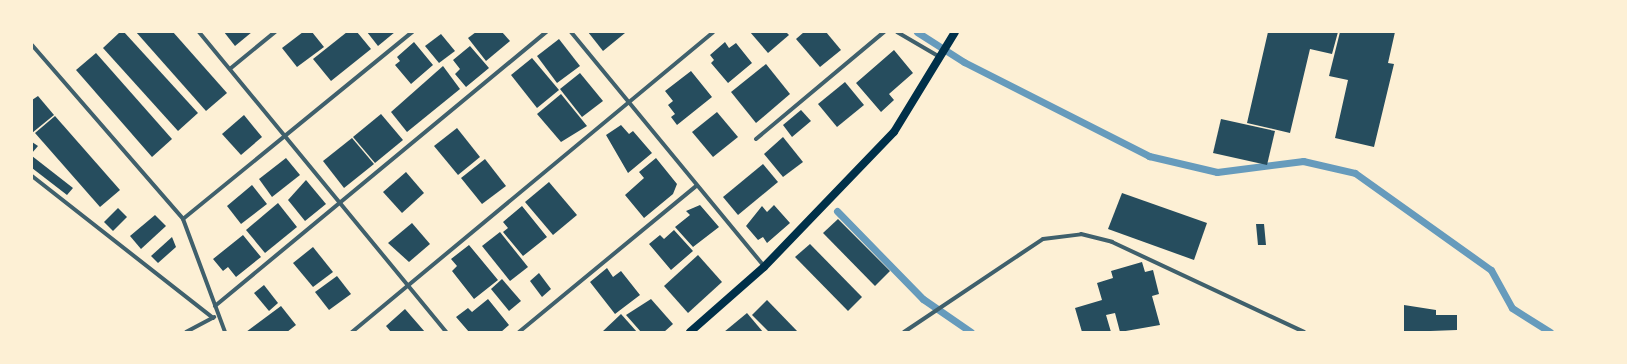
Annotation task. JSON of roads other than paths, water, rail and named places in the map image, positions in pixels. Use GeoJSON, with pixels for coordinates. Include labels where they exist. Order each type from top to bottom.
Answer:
{"type":"FeatureCollection","features":[{"type":"Feature","properties":{"kind":"main road"},"geometry":{"type":"LineString","coordinates":[[690,332],[764,267],[894,132],[953,35]]}},
{"type":"Feature","properties":{"kind":"street"},"geometry":{"type":"LineString","coordinates":[[199,32],[231,68],[446,332]]}},
{"type":"Feature","properties":{"kind":"street"},"geometry":{"type":"LineString","coordinates":[[231,68],[275,32]]}},
{"type":"Feature","properties":{"kind":"street"},"geometry":{"type":"LineString","coordinates":[[183,219],[286,137],[412,32]]}},
{"type":"Feature","properties":{"kind":"street"},"geometry":{"type":"LineString","coordinates":[[215,306],[546,32]]}},
{"type":"Feature","properties":{"kind":"street"},"geometry":{"type":"LineString","coordinates":[[571,32],[626,102],[764,267]]}},
{"type":"Feature","properties":{"kind":"street"},"geometry":{"type":"LineString","coordinates":[[352,332],[409,286],[626,102],[713,32]]}},
{"type":"Feature","properties":{"kind":"street"},"geometry":{"type":"LineString","coordinates":[[756,139],[884,32]]}},
{"type":"Feature","properties":{"kind":"street"},"geometry":{"type":"LineString","coordinates":[[898,32],[941,57]]}},
{"type":"Feature","properties":{"kind":"street"},"geometry":{"type":"LineString","coordinates":[[32,45],[183,219],[225,332]]}},
{"type":"Feature","properties":{"kind":"street"},"geometry":{"type":"LineString","coordinates":[[32,176],[212,318]]}},
{"type":"Feature","properties":{"kind":"street"},"geometry":{"type":"LineString","coordinates":[[519,332],[696,186]]}},
{"type":"Feature","properties":{"kind":"street"},"geometry":{"type":"LineString","coordinates":[[904,332],[1043,239],[1081,234],[1126,248],[1304,332]]}},
{"type":"Feature","properties":{"kind":"street"},"geometry":{"type":"LineString","coordinates":[[186,332],[218,314]]}},
{"type":"Feature","properties":{"kind":"waterway"},"geometry":{"type":"LineString","coordinates":[[917,32],[964,62],[1149,156],[1217,172],[1303,161],[1355,173],[1491,270],[1512,308],[1550,332]]}},
{"type":"Feature","properties":{"kind":"waterway"},"geometry":{"type":"LineString","coordinates":[[837,211],[923,299],[971,332]]}}]}
